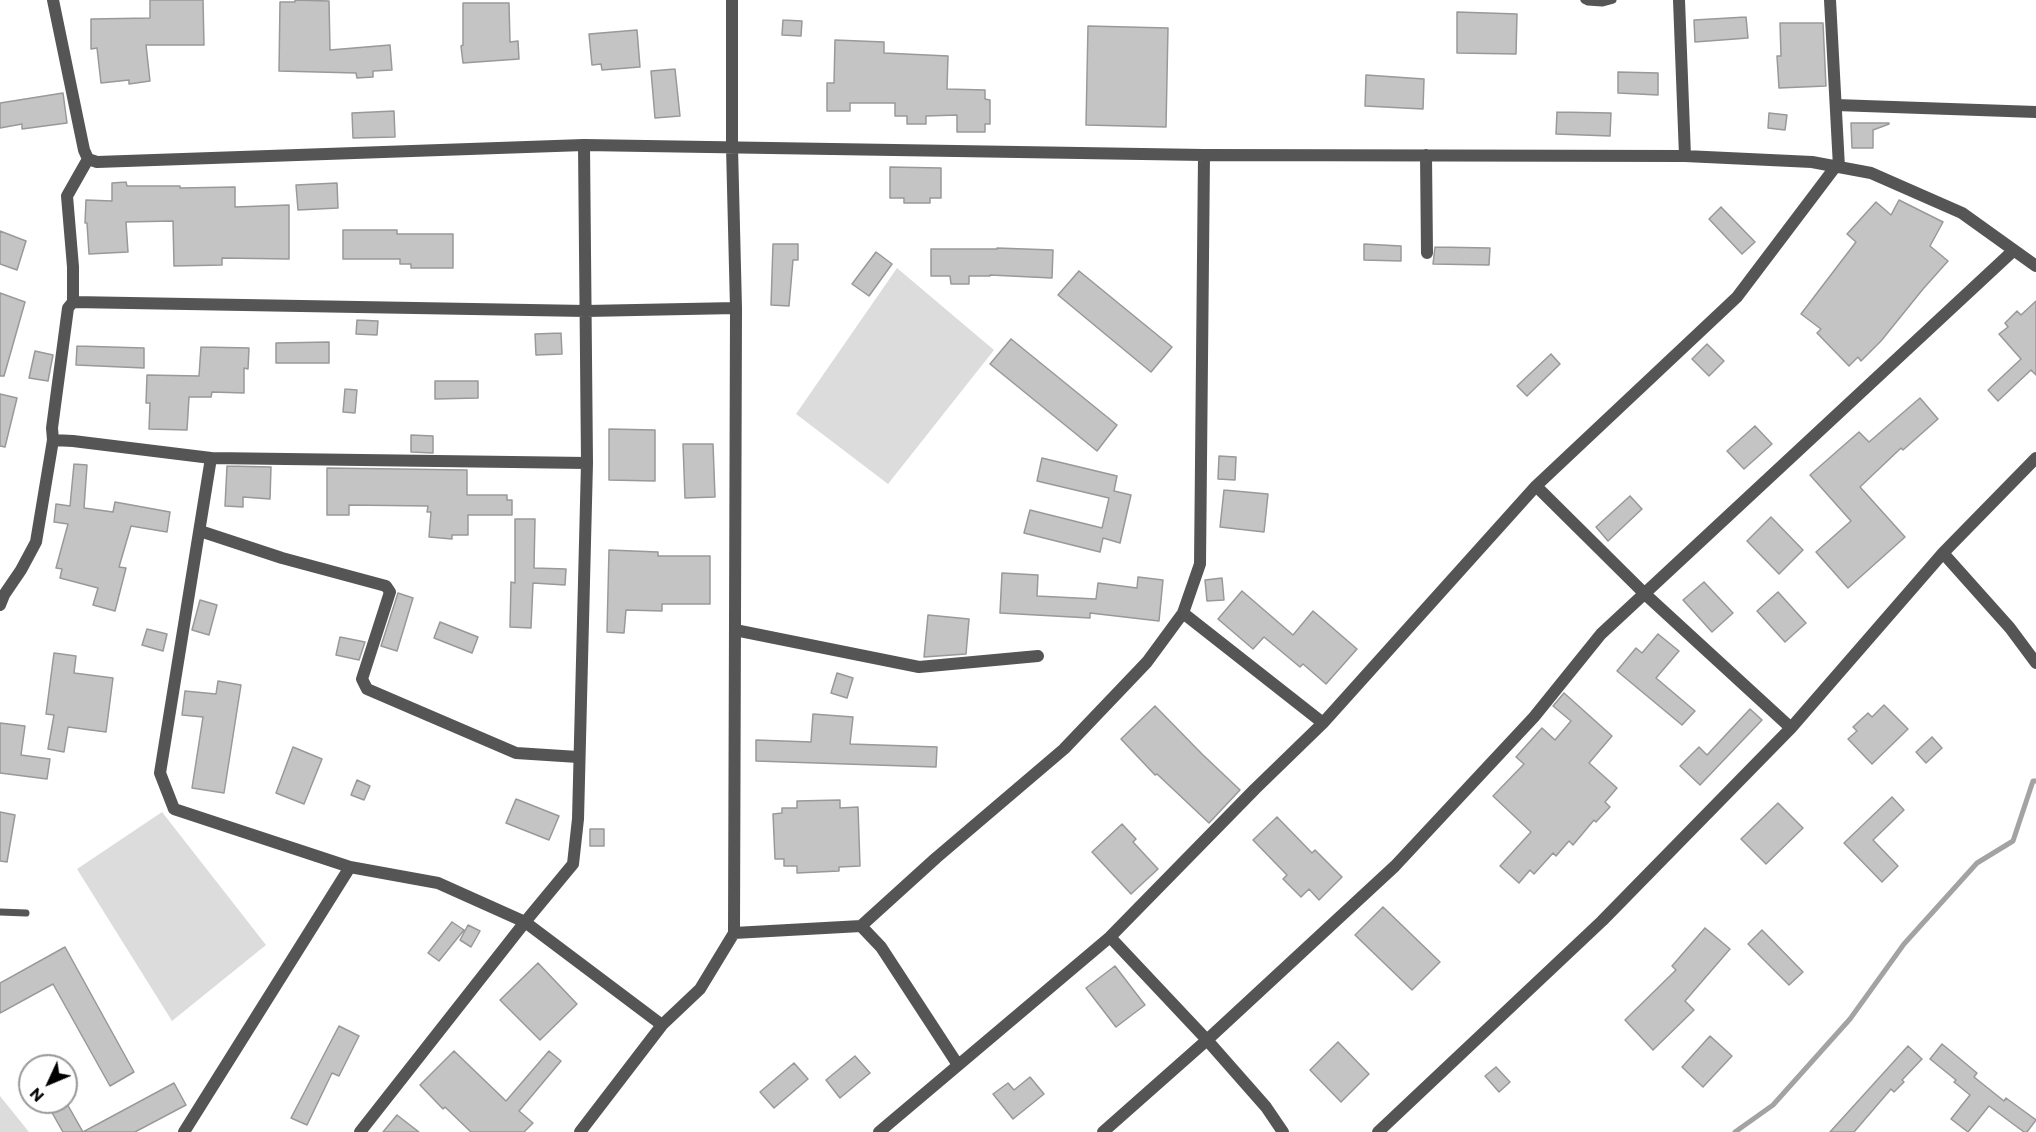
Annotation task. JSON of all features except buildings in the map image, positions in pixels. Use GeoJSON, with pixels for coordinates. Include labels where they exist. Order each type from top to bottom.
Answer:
{"type":"FeatureCollection","features":[{"type":"Feature","properties":{"kind":"street"},"geometry":{"type":"LineString","coordinates":[[53,0],[84,150],[88,159],[97,162],[584,146],[1204,155],[1685,156],[1812,162],[1871,173],[1962,213],[2036,266]]}},
{"type":"Feature","properties":{"kind":"street"},"geometry":{"type":"LineString","coordinates":[[580,1132],[663,1025],[700,989],[734,933],[736,309],[732,147],[732,0]]}},
{"type":"Feature","properties":{"kind":"street"},"geometry":{"type":"LineString","coordinates":[[1679,0],[1685,156]]}},
{"type":"Feature","properties":{"kind":"street"},"geometry":{"type":"LineString","coordinates":[[879,1132],[1110,937],[1323,723],[1536,486],[1737,297],[1837,166],[1830,0]]}},
{"type":"Feature","properties":{"kind":"street"},"geometry":{"type":"LineString","coordinates":[[1836,105],[2036,112]]}},
{"type":"Feature","properties":{"kind":"street"},"geometry":{"type":"LineString","coordinates":[[360,1132],[573,864],[578,819],[587,463],[584,146]]}},
{"type":"Feature","properties":{"kind":"street"},"geometry":{"type":"LineString","coordinates":[[734,933],[861,926],[936,858],[1064,750],[1147,662],[1183,613],[1200,564],[1204,155]]}},
{"type":"Feature","properties":{"kind":"street"},"geometry":{"type":"LineString","coordinates":[[1426,155],[1427,253]]}},
{"type":"Feature","properties":{"kind":"street"},"geometry":{"type":"LineString","coordinates":[[0,605],[3,595],[21,570],[36,542],[53,441],[52,428],[68,309],[73,302],[73,267],[67,196],[88,159]]}},
{"type":"Feature","properties":{"kind":"street"},"geometry":{"type":"LineString","coordinates":[[1103,1132],[1207,1040],[1395,866],[1534,717],[1601,634],[2014,250]]}},
{"type":"Feature","properties":{"kind":"street"},"geometry":{"type":"LineString","coordinates":[[73,302],[585,311],[736,309]]}},
{"type":"Feature","properties":{"kind":"street"},"geometry":{"type":"LineString","coordinates":[[53,441],[73,441],[211,458],[587,463]]}},
{"type":"Feature","properties":{"kind":"street"},"geometry":{"type":"LineString","coordinates":[[211,458],[160,773],[174,809],[350,867],[438,883],[525,922],[663,1025]]}},
{"type":"Feature","properties":{"kind":"street"},"geometry":{"type":"LineString","coordinates":[[1378,1132],[1602,921],[1791,728],[1943,553],[2036,458]]}},
{"type":"Feature","properties":{"kind":"street"},"geometry":{"type":"LineString","coordinates":[[1536,486],[1646,594],[1791,728]]}},
{"type":"Feature","properties":{"kind":"street"},"geometry":{"type":"LineString","coordinates":[[200,531],[282,558],[386,586],[390,592],[362,679],[367,689],[516,753],[578,757]]}},
{"type":"Feature","properties":{"kind":"street"},"geometry":{"type":"LineString","coordinates":[[1943,553],[2010,628],[2036,663]]}},
{"type":"Feature","properties":{"kind":"street"},"geometry":{"type":"LineString","coordinates":[[1183,613],[1323,723]]}},
{"type":"Feature","properties":{"kind":"street"},"geometry":{"type":"LineString","coordinates":[[735,630],[920,667],[1038,656]]}},
{"type":"Feature","properties":{"kind":"street"},"geometry":{"type":"LineString","coordinates":[[184,1132],[350,867]]}},
{"type":"Feature","properties":{"kind":"street"},"geometry":{"type":"LineString","coordinates":[[861,926],[881,947],[958,1065]]}},
{"type":"Feature","properties":{"kind":"street"},"geometry":{"type":"LineString","coordinates":[[1110,937],[1207,1040],[1266,1107],[1283,1132]]}},
{"type":"Feature","properties":{"kind":"lane"},"geometry":{"type":"LineString","coordinates":[[1584,0],[1602,3],[1612,0]]}},
{"type":"Feature","properties":{"kind":"lane"},"geometry":{"type":"LineString","coordinates":[[0,912],[26,913]]}},
{"type":"Feature","properties":{"kind":"shaded area"},"geometry":{"type":"Polygon","coordinates":[[[897,268],[994,350],[888,484],[796,414],[897,268]]]}},
{"type":"Feature","properties":{"kind":"shaded area"},"geometry":{"type":"Polygon","coordinates":[[[162,812],[266,945],[172,1021],[77,869],[162,812]]]}},
{"type":"Feature","properties":{"kind":"shaded area"},"geometry":{"type":"Polygon","coordinates":[[[0,1096],[29,1132],[0,1132],[0,1096]]]}},
{"type":"Feature","properties":{"kind":"waterway"},"geometry":{"type":"LineString","coordinates":[[1735,1132],[1773,1105],[1850,1019],[1904,944],[1977,863],[2013,841],[2033,781],[2036,781]]}}]}
